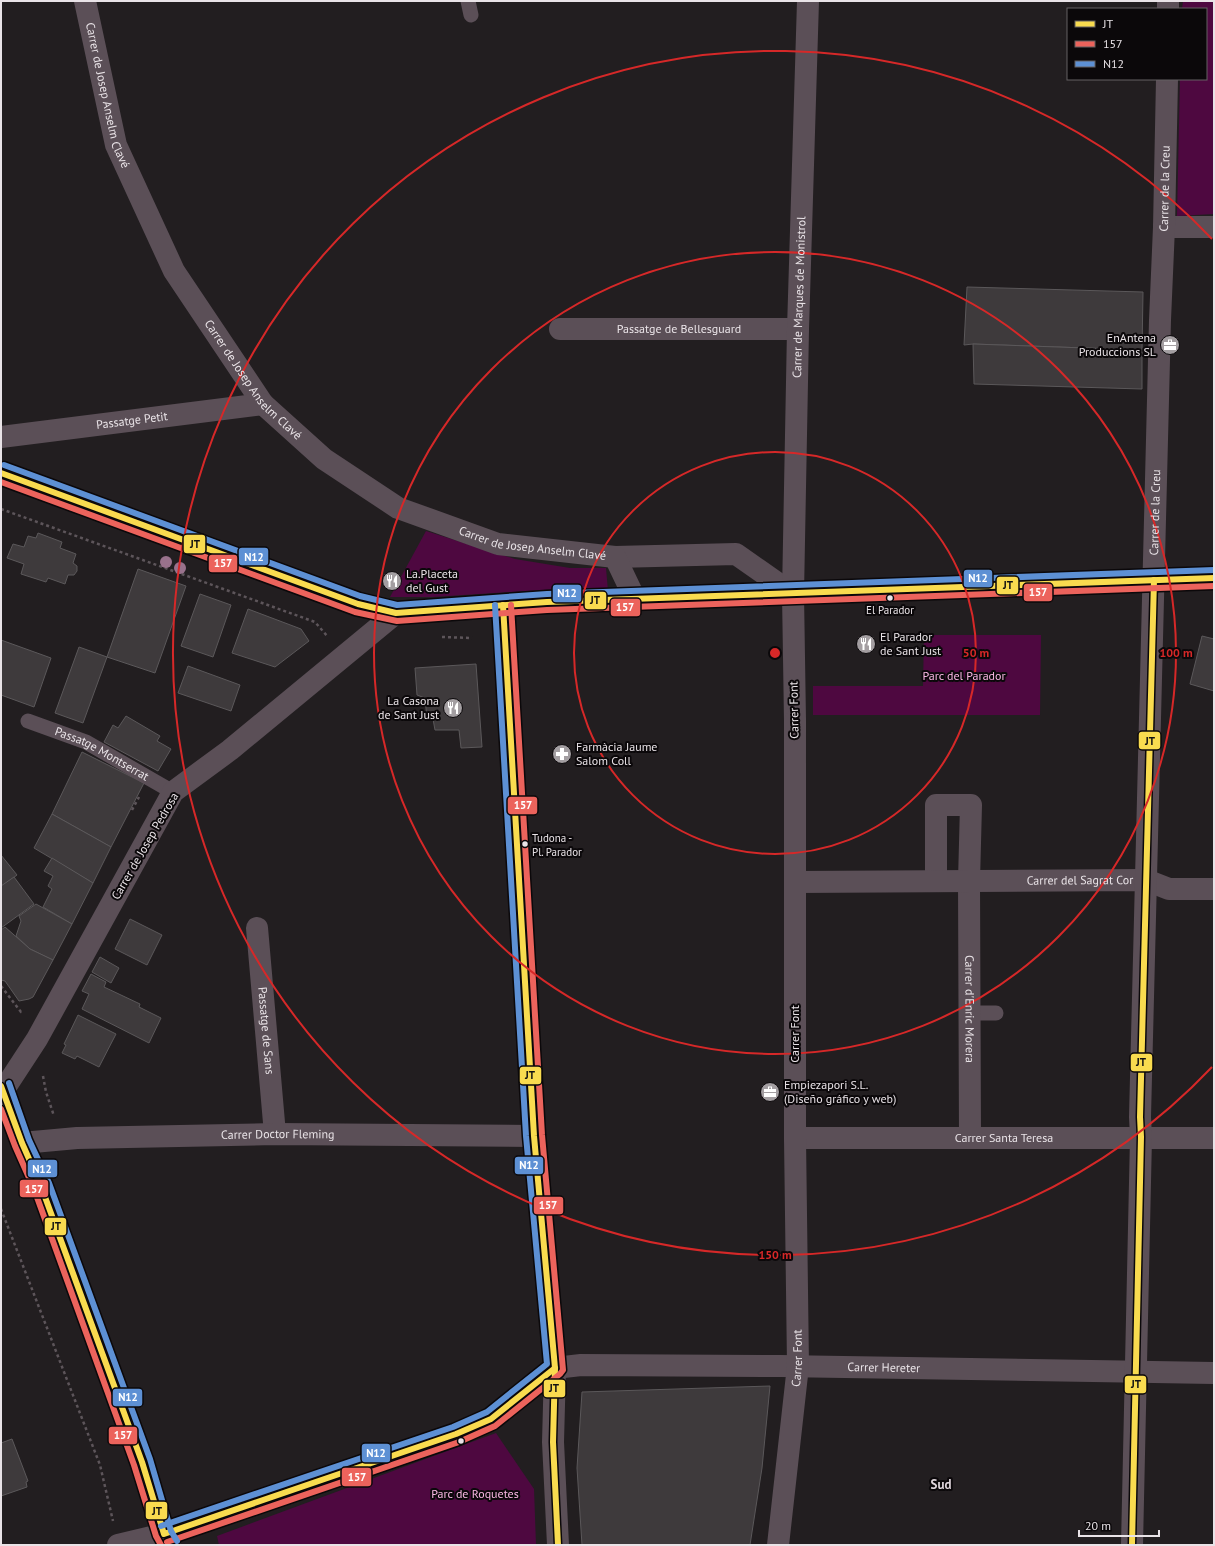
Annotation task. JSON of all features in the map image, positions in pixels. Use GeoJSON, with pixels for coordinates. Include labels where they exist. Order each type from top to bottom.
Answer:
{"type":"FeatureCollection","features":[{"type":"Feature","properties":{"kind":"street","name":"Carrer de Josep Anselm Clavé"},"geometry":{"type":"LineString","coordinates":[[85,1],[116,145],[174,271],[263,404],[324,459],[398,508],[498,544],[615,557],[736,554],[793,594]]}},
{"type":"Feature","properties":{"kind":"street","name":"Carrer de Marques de Monistrol"},"geometry":{"type":"LineString","coordinates":[[793,594],[798,329],[808,1]]}},
{"type":"Feature","properties":{"kind":"street","name":"Carrer de la Creu"},"geometry":{"type":"LineString","coordinates":[[1132,1545],[1141,1137],[1140,1116],[1167,80]]}},
{"type":"Feature","properties":{"kind":"street"},"geometry":{"type":"LineString","coordinates":[[1164,227],[1214,227]]}},
{"type":"Feature","properties":{"kind":"street","name":"Passatge de Bellesguard"},"geometry":{"type":"LineString","coordinates":[[560,329],[798,329]]}},
{"type":"Feature","properties":{"kind":"street","name":"Passatge Petit"},"geometry":{"type":"LineString","coordinates":[[1,437],[263,404]]}},
{"type":"Feature","properties":{"kind":"street"},"geometry":{"type":"LineString","coordinates":[[1,473],[358,604],[396,613],[503,605],[635,599],[1214,578]]}},
{"type":"Feature","properties":{"kind":"street","name":"Carrer de Josep Anselm Clavé"},"geometry":{"type":"LineString","coordinates":[[615,557],[635,599]]}},
{"type":"Feature","properties":{"kind":"street","name":"Carrer Font"},"geometry":{"type":"LineString","coordinates":[[778,1545],[798,1366],[795,1138],[793,594]]}},
{"type":"Feature","properties":{"kind":"street"},"geometry":{"type":"LineString","coordinates":[[503,605],[534,1136],[555,1368],[553,1442],[558,1545]]}},
{"type":"Feature","properties":{"kind":"street","name":"Carrer de Josep Pedrosa"},"geometry":{"type":"LineString","coordinates":[[2,1088],[37,1039],[164,786],[230,750],[396,613]]}},
{"type":"Feature","properties":{"kind":"street"},"geometry":{"type":"LineString","coordinates":[[936,881],[936,805],[971,805],[969,881]]}},
{"type":"Feature","properties":{"kind":"street","name":"Carrer del Sagrat Cor"},"geometry":{"type":"LineString","coordinates":[[795,882],[1146,880],[1169,889],[1214,889]]}},
{"type":"Feature","properties":{"kind":"street","name":"Carrer d'Enric Morera"},"geometry":{"type":"LineString","coordinates":[[969,881],[970,1137]]}},
{"type":"Feature","properties":{"kind":"street","name":"Passatge de Sans"},"geometry":{"type":"LineString","coordinates":[[257,928],[276,1134]]}},
{"type":"Feature","properties":{"kind":"street"},"geometry":{"type":"LineString","coordinates":[[2,1088],[22,1143],[41,1186],[142,1462],[167,1539]]}},
{"type":"Feature","properties":{"kind":"street","name":"Carrer Doctor Fleming"},"geometry":{"type":"LineString","coordinates":[[22,1143],[78,1138],[276,1134],[534,1136]]}},
{"type":"Feature","properties":{"kind":"street","name":"Carrer Santa Teresa"},"geometry":{"type":"LineString","coordinates":[[795,1138],[1214,1138]]}},
{"type":"Feature","properties":{"kind":"street","name":"Carrer Hereter"},"geometry":{"type":"LineString","coordinates":[[555,1368],[581,1365],[798,1366],[1135,1373],[1214,1373]]}},
{"type":"Feature","properties":{"kind":"street"},"geometry":{"type":"LineString","coordinates":[[118,1545],[167,1539],[456,1434],[491,1419],[555,1368]]}},
{"type":"Feature","properties":{"kind":"lane","name":"Passatge Montserrat"},"geometry":{"type":"LineString","coordinates":[[28,721],[86,742],[164,786]]}},
{"type":"Feature","properties":{"kind":"lane"},"geometry":{"type":"LineString","coordinates":[[969,1013],[996,1013]]}},
{"type":"Feature","properties":{"kind":"path"},"geometry":{"type":"LineString","coordinates":[[1,509],[315,622],[332,641]]}},
{"type":"Feature","properties":{"kind":"path"},"geometry":{"type":"LineString","coordinates":[[440,636],[472,638]]}},
{"type":"Feature","properties":{"kind":"path"},"geometry":{"type":"LineString","coordinates":[[129,816],[140,795],[164,786]]}},
{"type":"Feature","properties":{"kind":"path"},"geometry":{"type":"LineString","coordinates":[[1,986],[21,1012],[27,1010]]}},
{"type":"Feature","properties":{"kind":"path"},"geometry":{"type":"LineString","coordinates":[[43,1074],[46,1092],[55,1116]]}},
{"type":"Feature","properties":{"kind":"path"},"geometry":{"type":"LineString","coordinates":[[1,1209],[100,1465],[118,1545]]}},
{"type":"Feature","properties":{"kind":"green space"},"geometry":{"type":"Polygon","coordinates":[[[1183,1],[1214,1],[1214,214],[1177,216],[1180,80],[1207,80],[1207,8],[1182,8],[1183,1]]]}},
{"type":"Feature","properties":{"kind":"green space"},"geometry":{"type":"Polygon","coordinates":[[[426,531],[515,559],[570,568],[606,568],[608,591],[559,589],[433,597],[390,597],[426,531]]]}},
{"type":"Feature","properties":{"kind":"green space","name":"Parc del Parador"},"geometry":{"type":"Polygon","coordinates":[[[924,635],[1041,635],[1040,715],[813,715],[813,686],[923,686],[924,635]]]}},
{"type":"Feature","properties":{"kind":"green space","name":"Parc de Roquetes"},"geometry":{"type":"Polygon","coordinates":[[[496,1433],[534,1489],[536,1545],[219,1545],[217,1536],[496,1433]]]}},
{"type":"Feature","properties":{"kind":"building"},"geometry":{"type":"Polygon","coordinates":[[[967,287],[1143,292],[1142,350],[973,344],[964,345],[967,287]]]}},
{"type":"Feature","properties":{"kind":"building"},"geometry":{"type":"Polygon","coordinates":[[[973,344],[1142,350],[1142,389],[974,384],[973,344]]]}},
{"type":"Feature","properties":{"kind":"building"},"geometry":{"type":"Polygon","coordinates":[[[38,533],[62,542],[60,548],[76,554],[73,563],[77,566],[77,571],[74,575],[68,575],[65,584],[48,578],[46,582],[21,574],[24,564],[7,558],[13,544],[24,547],[28,536],[36,538],[38,533]]]}},
{"type":"Feature","properties":{"kind":"building"},"geometry":{"type":"Polygon","coordinates":[[[138,569],[186,586],[155,673],[107,657],[138,569]]]}},
{"type":"Feature","properties":{"kind":"building"},"geometry":{"type":"Polygon","coordinates":[[[200,594],[231,605],[213,657],[181,646],[200,594]]]}},
{"type":"Feature","properties":{"kind":"building"},"geometry":{"type":"Polygon","coordinates":[[[248,609],[301,629],[309,641],[275,667],[232,653],[248,609]]]}},
{"type":"Feature","properties":{"kind":"building"},"geometry":{"type":"Polygon","coordinates":[[[1202,636],[1214,639],[1214,691],[1190,684],[1202,636]]]}},
{"type":"Feature","properties":{"kind":"building"},"geometry":{"type":"Polygon","coordinates":[[[1,640],[51,658],[34,707],[1,695],[1,640]]]}},
{"type":"Feature","properties":{"kind":"building"},"geometry":{"type":"Polygon","coordinates":[[[79,647],[107,657],[83,723],[55,713],[79,647]]]}},
{"type":"Feature","properties":{"kind":"building","name":"La Casona de Sant Just"},"geometry":{"type":"Polygon","coordinates":[[[476,664],[482,747],[461,748],[459,730],[435,730],[433,719],[427,719],[425,698],[417,695],[415,668],[476,664]]]}},
{"type":"Feature","properties":{"kind":"building"},"geometry":{"type":"Polygon","coordinates":[[[188,666],[240,685],[231,711],[178,693],[188,666]]]}},
{"type":"Feature","properties":{"kind":"building"},"geometry":{"type":"Polygon","coordinates":[[[126,716],[160,736],[157,741],[171,749],[158,771],[104,742],[113,725],[118,728],[126,716]]]}},
{"type":"Feature","properties":{"kind":"building"},"geometry":{"type":"Polygon","coordinates":[[[82,752],[144,783],[111,847],[52,814],[82,752]]]}},
{"type":"Feature","properties":{"kind":"building"},"geometry":{"type":"Polygon","coordinates":[[[52,814],[111,847],[93,883],[34,848],[52,814]]]}},
{"type":"Feature","properties":{"kind":"building"},"geometry":{"type":"Polygon","coordinates":[[[1,855],[17,875],[1,887],[1,855]]]}},
{"type":"Feature","properties":{"kind":"building"},"geometry":{"type":"Polygon","coordinates":[[[52,858],[93,883],[72,924],[43,907],[52,889],[48,886],[53,876],[44,871],[52,858]]]}},
{"type":"Feature","properties":{"kind":"building"},"geometry":{"type":"Polygon","coordinates":[[[14,877],[34,904],[1,928],[1,886],[14,877]]]}},
{"type":"Feature","properties":{"kind":"building"},"geometry":{"type":"Polygon","coordinates":[[[36,904],[72,924],[53,960],[30,949],[16,936],[21,921],[19,916],[36,904]]]}},
{"type":"Feature","properties":{"kind":"building"},"geometry":{"type":"Polygon","coordinates":[[[130,919],[162,935],[147,965],[115,949],[130,919]]]}},
{"type":"Feature","properties":{"kind":"building"},"geometry":{"type":"Polygon","coordinates":[[[5,927],[30,949],[53,960],[33,997],[29,999],[19,1001],[5,981],[1,980],[1,930],[5,927]]]}},
{"type":"Feature","properties":{"kind":"building"},"geometry":{"type":"Polygon","coordinates":[[[100,957],[119,968],[111,983],[92,972],[100,957]]]}},
{"type":"Feature","properties":{"kind":"building"},"geometry":{"type":"Polygon","coordinates":[[[91,974],[106,982],[104,987],[140,1004],[139,1007],[161,1018],[149,1043],[82,1009],[89,994],[82,991],[91,974]]]}},
{"type":"Feature","properties":{"kind":"building"},"geometry":{"type":"Polygon","coordinates":[[[78,1015],[116,1034],[99,1067],[77,1056],[75,1059],[62,1053],[66,1045],[64,1044],[78,1015]]]}},
{"type":"Feature","properties":{"kind":"building"},"geometry":{"type":"Polygon","coordinates":[[[770,1386],[762,1468],[750,1545],[582,1545],[577,1468],[582,1392],[770,1386]]]}},
{"type":"Feature","properties":{"kind":"building"},"geometry":{"type":"Polygon","coordinates":[[[12,1439],[28,1481],[26,1482],[27,1487],[1,1496],[1,1443],[12,1439]]]}},
{"type":"Feature","properties":{"kind":"transit line","name":"N12"},"geometry":{"type":"LineString","coordinates":[[4,465],[360,596],[397,605],[547,594],[1214,570]]}},
{"type":"Feature","properties":{"kind":"transit line","name":"JT"},"geometry":{"type":"LineString","coordinates":[[1,473],[358,604],[396,613],[547,602],[1214,578]]}},
{"type":"Feature","properties":{"kind":"transit line","name":"157"},"geometry":{"type":"LineString","coordinates":[[1,482],[355,612],[397,621],[547,610],[1214,586]]}},
{"type":"Feature","properties":{"kind":"transit line","name":"JT"},"geometry":{"type":"LineString","coordinates":[[1132,1545],[1141,1137],[1140,1117],[1154,580]]}},
{"type":"Feature","properties":{"kind":"transit line","name":"N12"},"geometry":{"type":"LineString","coordinates":[[161,1526],[453,1427],[487,1412],[547,1364],[526,1136],[495,605]]}},
{"type":"Feature","properties":{"kind":"transit line","name":"JT"},"geometry":{"type":"LineString","coordinates":[[503,605],[534,1136],[555,1368],[553,1442],[558,1545]]}},
{"type":"Feature","properties":{"kind":"transit line","name":"157"},"geometry":{"type":"LineString","coordinates":[[167,1542],[459,1442],[495,1426],[563,1370],[542,1135],[511,605]]}},
{"type":"Feature","properties":{"kind":"transit line","name":"N12"},"geometry":{"type":"LineString","coordinates":[[9,1083],[29,1140],[49,1183],[150,1459],[171,1531],[177,1541]]}},
{"type":"Feature","properties":{"kind":"transit line","name":"JT"},"geometry":{"type":"LineString","coordinates":[[1,1086],[22,1143],[41,1186],[142,1462],[164,1534],[456,1434],[491,1419],[555,1368]]}},
{"type":"Feature","properties":{"kind":"transit line","name":"157"},"geometry":{"type":"LineString","coordinates":[[1,1109],[34,1189],[134,1465],[156,1536],[161,1545]]}},
{"type":"Feature","properties":{"kind":"place","name":"EnAntena Produccions SL"},"geometry":{"type":"Point","coordinates":[1170,345]}},
{"type":"Feature","properties":{"kind":"place","name":"La.Placeta del Gust"},"geometry":{"type":"Point","coordinates":[392,581]}},
{"type":"Feature","properties":{"kind":"place","name":"El Parador"},"geometry":{"type":"Point","coordinates":[890,598]}},
{"type":"Feature","properties":{"kind":"place","name":"El Parador de Sant Just"},"geometry":{"type":"Point","coordinates":[866,644]}},
{"type":"Feature","properties":{"kind":"place","name":"La Casona de Sant Just"},"geometry":{"type":"Point","coordinates":[453,708]}},
{"type":"Feature","properties":{"kind":"place","name":"Farmàcia Jaume Salom Coll"},"geometry":{"type":"Point","coordinates":[562,754]}},
{"type":"Feature","properties":{"kind":"place","name":"Tudona - Pl. Parador"},"geometry":{"type":"Point","coordinates":[525,844]}},
{"type":"Feature","properties":{"kind":"place","name":"Empiezapori S.L. (Diseño gráfico y web)"},"geometry":{"type":"Point","coordinates":[770,1092]}},
{"type":"Feature","properties":{"kind":"district","name":"Sud"},"geometry":{"type":"Point","coordinates":[941,1484]}}]}
